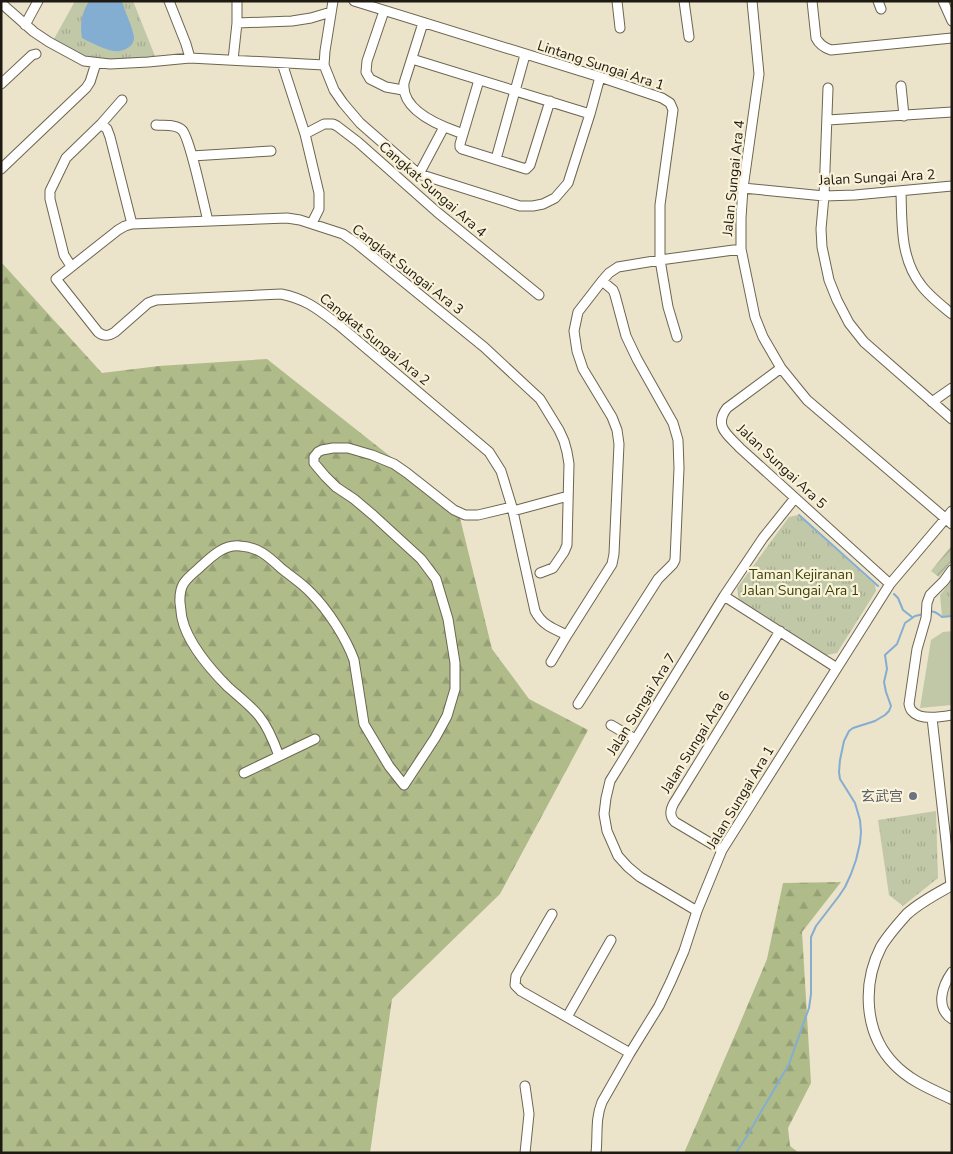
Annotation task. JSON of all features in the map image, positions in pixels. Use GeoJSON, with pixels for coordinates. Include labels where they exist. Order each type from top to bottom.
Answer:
{"type":"FeatureCollection","features":[{"type":"Feature","properties":{"kind":"street"},"geometry":{"type":"LineString","coordinates":[[25,25],[38,1]]}},
{"type":"Feature","properties":{"kind":"street"},"geometry":{"type":"LineString","coordinates":[[170,1],[190,58]]}},
{"type":"Feature","properties":{"kind":"street"},"geometry":{"type":"LineString","coordinates":[[233,60],[238,1]]}},
{"type":"Feature","properties":{"kind":"street"},"geometry":{"type":"LineString","coordinates":[[333,1],[324,64],[334,90],[351,114],[420,174],[520,206],[543,204],[555,198],[568,183],[600,77]]}},
{"type":"Feature","properties":{"kind":"street","name":"Lintang Sungai Ara 1"},"geometry":{"type":"LineString","coordinates":[[354,1],[600,77],[662,98],[672,106],[660,205],[660,260],[668,307],[677,337]]}},
{"type":"Feature","properties":{"kind":"street"},"geometry":{"type":"LineString","coordinates":[[617,1],[620,28]]}},
{"type":"Feature","properties":{"kind":"street"},"geometry":{"type":"LineString","coordinates":[[684,1],[689,37]]}},
{"type":"Feature","properties":{"kind":"street","name":"Jalan Sungai Ara 4"},"geometry":{"type":"LineString","coordinates":[[752,1],[759,74],[743,188],[741,249],[755,317],[763,337],[781,368],[807,400],[948,521]]}},
{"type":"Feature","properties":{"kind":"street"},"geometry":{"type":"LineString","coordinates":[[812,1],[816,38],[827,49],[952,38]]}},
{"type":"Feature","properties":{"kind":"street"},"geometry":{"type":"LineString","coordinates":[[943,1],[952,21]]}},
{"type":"Feature","properties":{"kind":"street"},"geometry":{"type":"LineString","coordinates":[[1,3],[25,25],[49,42],[84,61],[110,64],[190,58],[324,64]]}},
{"type":"Feature","properties":{"kind":"street"},"geometry":{"type":"LineString","coordinates":[[384,11],[367,61],[366,72],[370,79],[386,87],[404,90]]}},
{"type":"Feature","properties":{"kind":"street"},"geometry":{"type":"LineString","coordinates":[[237,23],[292,21],[331,12]]}},
{"type":"Feature","properties":{"kind":"street"},"geometry":{"type":"LineString","coordinates":[[423,23],[404,90],[410,104],[424,116],[432,122],[458,132]]}},
{"type":"Feature","properties":{"kind":"street"},"geometry":{"type":"LineString","coordinates":[[1,84],[32,55],[36,54]]}},
{"type":"Feature","properties":{"kind":"street"},"geometry":{"type":"LineString","coordinates":[[496,159],[525,54]]}},
{"type":"Feature","properties":{"kind":"street"},"geometry":{"type":"LineString","coordinates":[[412,59],[590,114]]}},
{"type":"Feature","properties":{"kind":"street"},"geometry":{"type":"LineString","coordinates":[[1,169],[86,88],[96,63]]}},
{"type":"Feature","properties":{"kind":"street"},"geometry":{"type":"LineString","coordinates":[[282,63],[305,134],[320,199],[319,209],[312,223]]}},
{"type":"Feature","properties":{"kind":"street"},"geometry":{"type":"LineString","coordinates":[[480,80],[460,147],[526,169],[530,165],[550,101]]}},
{"type":"Feature","properties":{"kind":"street"},"geometry":{"type":"LineString","coordinates":[[901,86],[904,116]]}},
{"type":"Feature","properties":{"kind":"street"},"geometry":{"type":"LineString","coordinates":[[828,88],[828,120],[821,229],[822,247],[829,280],[850,324],[864,342],[952,419]]}},
{"type":"Feature","properties":{"kind":"street"},"geometry":{"type":"LineString","coordinates":[[71,266],[64,255],[50,191],[66,158],[122,100]]}},
{"type":"Feature","properties":{"kind":"street"},"geometry":{"type":"LineString","coordinates":[[828,120],[952,112]]}},
{"type":"Feature","properties":{"kind":"street"},"geometry":{"type":"LineString","coordinates":[[100,124],[107,130],[110,137],[132,224]]}},
{"type":"Feature","properties":{"kind":"street","name":"Cangkat Sungai Ara 4"},"geometry":{"type":"LineString","coordinates":[[305,134],[324,124],[337,126],[538,296]]}},
{"type":"Feature","properties":{"kind":"street"},"geometry":{"type":"LineString","coordinates":[[156,125],[175,126],[181,129],[187,138],[208,221]]}},
{"type":"Feature","properties":{"kind":"street"},"geometry":{"type":"LineString","coordinates":[[420,174],[444,127]]}},
{"type":"Feature","properties":{"kind":"street"},"geometry":{"type":"LineString","coordinates":[[192,156],[271,151]]}},
{"type":"Feature","properties":{"kind":"street","name":"Jalan Sungai Ara 2"},"geometry":{"type":"LineString","coordinates":[[743,188],[824,196],[952,186]]}},
{"type":"Feature","properties":{"kind":"street"},"geometry":{"type":"LineString","coordinates":[[901,191],[902,234],[906,253],[914,274],[921,285],[950,311]]}},
{"type":"Feature","properties":{"kind":"street","name":"Cangkat Sungai Ara 3"},"geometry":{"type":"LineString","coordinates":[[56,279],[118,230],[132,224],[287,218],[312,223],[342,234],[356,243],[484,346],[540,399],[559,430],[564,441],[569,464],[567,546],[553,568],[540,573]]}},
{"type":"Feature","properties":{"kind":"street"},"geometry":{"type":"LineString","coordinates":[[551,662],[612,564],[614,554],[619,444],[617,430],[583,369],[577,351],[574,331],[578,312],[609,273],[618,267],[741,249]]}},
{"type":"Feature","properties":{"kind":"street","name":"Cangkat Sungai Ara 2"},"geometry":{"type":"LineString","coordinates":[[56,279],[98,332],[105,335],[115,332],[148,303],[156,300],[281,294],[294,296],[308,302],[340,326],[489,452],[501,470],[513,509],[536,611],[542,622],[567,635]]}},
{"type":"Feature","properties":{"kind":"street"},"geometry":{"type":"LineString","coordinates":[[578,704],[658,579],[675,560],[679,468],[678,440],[673,423],[626,336],[613,290],[602,281]]}},
{"type":"Feature","properties":{"kind":"street","name":"Jalan Sungai Ara 5"},"geometry":{"type":"LineString","coordinates":[[781,368],[727,408],[723,414],[722,426],[724,432],[890,584]]}},
{"type":"Feature","properties":{"kind":"street"},"geometry":{"type":"LineString","coordinates":[[932,402],[952,388]]}},
{"type":"Feature","properties":{"kind":"street"},"geometry":{"type":"LineString","coordinates":[[279,756],[271,734],[259,716],[227,686],[200,655],[182,619],[180,597],[181,588],[186,579],[216,553],[231,546],[252,547],[262,551],[311,593],[334,622],[354,660],[364,724],[389,766],[404,785],[447,716],[455,689],[455,663],[448,619],[436,579],[421,559],[373,515],[336,487],[325,476],[314,463],[314,457],[318,452],[333,448],[348,448],[394,464],[454,510],[465,515],[478,515],[513,509],[568,496]]}},
{"type":"Feature","properties":{"kind":"street","name":"Jalan Sungai Ara 7"},"geometry":{"type":"LineString","coordinates":[[697,911],[640,877],[618,856],[607,830],[604,814],[610,781],[724,596],[763,538],[796,498]]}},
{"type":"Feature","properties":{"kind":"street","name":"Jalan Sungai Ara 1"},"geometry":{"type":"LineString","coordinates":[[596,1153],[598,1111],[659,1006],[671,981],[722,850],[890,584],[948,521],[952,511]]}},
{"type":"Feature","properties":{"kind":"street"},"geometry":{"type":"LineString","coordinates":[[952,570],[930,595],[927,603],[926,618],[917,649],[909,704],[912,711],[918,716],[932,718],[952,715]]}},
{"type":"Feature","properties":{"kind":"street"},"geometry":{"type":"LineString","coordinates":[[724,596],[837,668]]}},
{"type":"Feature","properties":{"kind":"street","name":"Jalan Sungai Ara 6"},"geometry":{"type":"LineString","coordinates":[[722,850],[675,822],[671,817],[670,810],[780,631]]}},
{"type":"Feature","properties":{"kind":"street"},"geometry":{"type":"LineString","coordinates":[[932,718],[952,885],[908,913],[886,940],[874,965],[869,987],[869,1009],[873,1030],[883,1050],[894,1064],[917,1083],[952,1099]]}},
{"type":"Feature","properties":{"kind":"street"},"geometry":{"type":"LineString","coordinates":[[611,725],[635,739]]}},
{"type":"Feature","properties":{"kind":"street"},"geometry":{"type":"LineString","coordinates":[[244,773],[315,739]]}},
{"type":"Feature","properties":{"kind":"street"},"geometry":{"type":"LineString","coordinates":[[552,914],[516,976],[515,985],[521,991],[630,1053]]}},
{"type":"Feature","properties":{"kind":"street"},"geometry":{"type":"LineString","coordinates":[[567,1017],[611,940]]}},
{"type":"Feature","properties":{"kind":"street"},"geometry":{"type":"LineString","coordinates":[[952,972],[948,977],[941,1001],[944,1012],[952,1019]]}},
{"type":"Feature","properties":{"kind":"street"},"geometry":{"type":"LineString","coordinates":[[525,1086],[529,1114],[525,1153]]}},
{"type":"Feature","properties":{"kind":"green space"},"geometry":{"type":"Polygon","coordinates":[[[75,1],[133,1],[155,56],[137,59],[98,60],[74,52],[54,39],[75,1]]]}},
{"type":"Feature","properties":{"kind":"green space"},"geometry":{"type":"Polygon","coordinates":[[[1,262],[102,373],[159,366],[267,359],[458,510],[492,649],[529,699],[588,730],[500,894],[392,999],[370,1153],[1,1153],[1,262]]]}},
{"type":"Feature","properties":{"kind":"green space","name":"Taman Kejiranan Jalan Sungai Ara 1"},"geometry":{"type":"Polygon","coordinates":[[[798,515],[875,585],[876,591],[837,653],[827,655],[739,599],[737,588],[789,517],[798,515]]]}},
{"type":"Feature","properties":{"kind":"green space"},"geometry":{"type":"Polygon","coordinates":[[[952,545],[952,561],[939,577],[931,571],[952,545]]]}},
{"type":"Feature","properties":{"kind":"green space"},"geometry":{"type":"Polygon","coordinates":[[[952,580],[952,616],[942,617],[940,595],[952,580]]]}},
{"type":"Feature","properties":{"kind":"green space"},"geometry":{"type":"Polygon","coordinates":[[[952,631],[952,705],[920,708],[931,640],[943,632],[952,631]]]}},
{"type":"Feature","properties":{"kind":"green space"},"geometry":{"type":"Polygon","coordinates":[[[936,811],[938,878],[903,906],[889,895],[878,820],[936,811]]]}},
{"type":"Feature","properties":{"kind":"green space"},"geometry":{"type":"Polygon","coordinates":[[[841,882],[802,932],[811,1083],[788,1128],[790,1146],[799,1153],[684,1153],[767,959],[783,883],[841,882]]]}},
{"type":"Feature","properties":{"kind":"water"},"geometry":{"type":"Polygon","coordinates":[[[89,1],[122,1],[134,36],[130,47],[121,51],[112,51],[82,38],[82,19],[89,1]]]}},
{"type":"Feature","properties":{"kind":"waterway"},"geometry":{"type":"LineString","coordinates":[[799,515],[878,586]]}},
{"type":"Feature","properties":{"kind":"waterway"},"geometry":{"type":"LineString","coordinates":[[894,594],[898,598],[903,610],[912,617]]}},
{"type":"Feature","properties":{"kind":"waterway"},"geometry":{"type":"LineString","coordinates":[[929,612],[934,612],[942,617],[952,616]]}},
{"type":"Feature","properties":{"kind":"waterway"},"geometry":{"type":"LineString","coordinates":[[736,1153],[789,1064],[809,1008],[811,994],[811,937],[816,926],[845,887],[856,860],[860,843],[860,820],[855,803],[840,779],[839,772],[844,741],[849,731],[853,728],[875,721],[889,711],[891,706],[884,682],[887,669],[885,655],[897,644],[905,623],[915,616],[924,614]]}},
{"type":"Feature","properties":{"kind":"place","name":"玄武宫"},"geometry":{"type":"Point","coordinates":[913,796]}}]}
